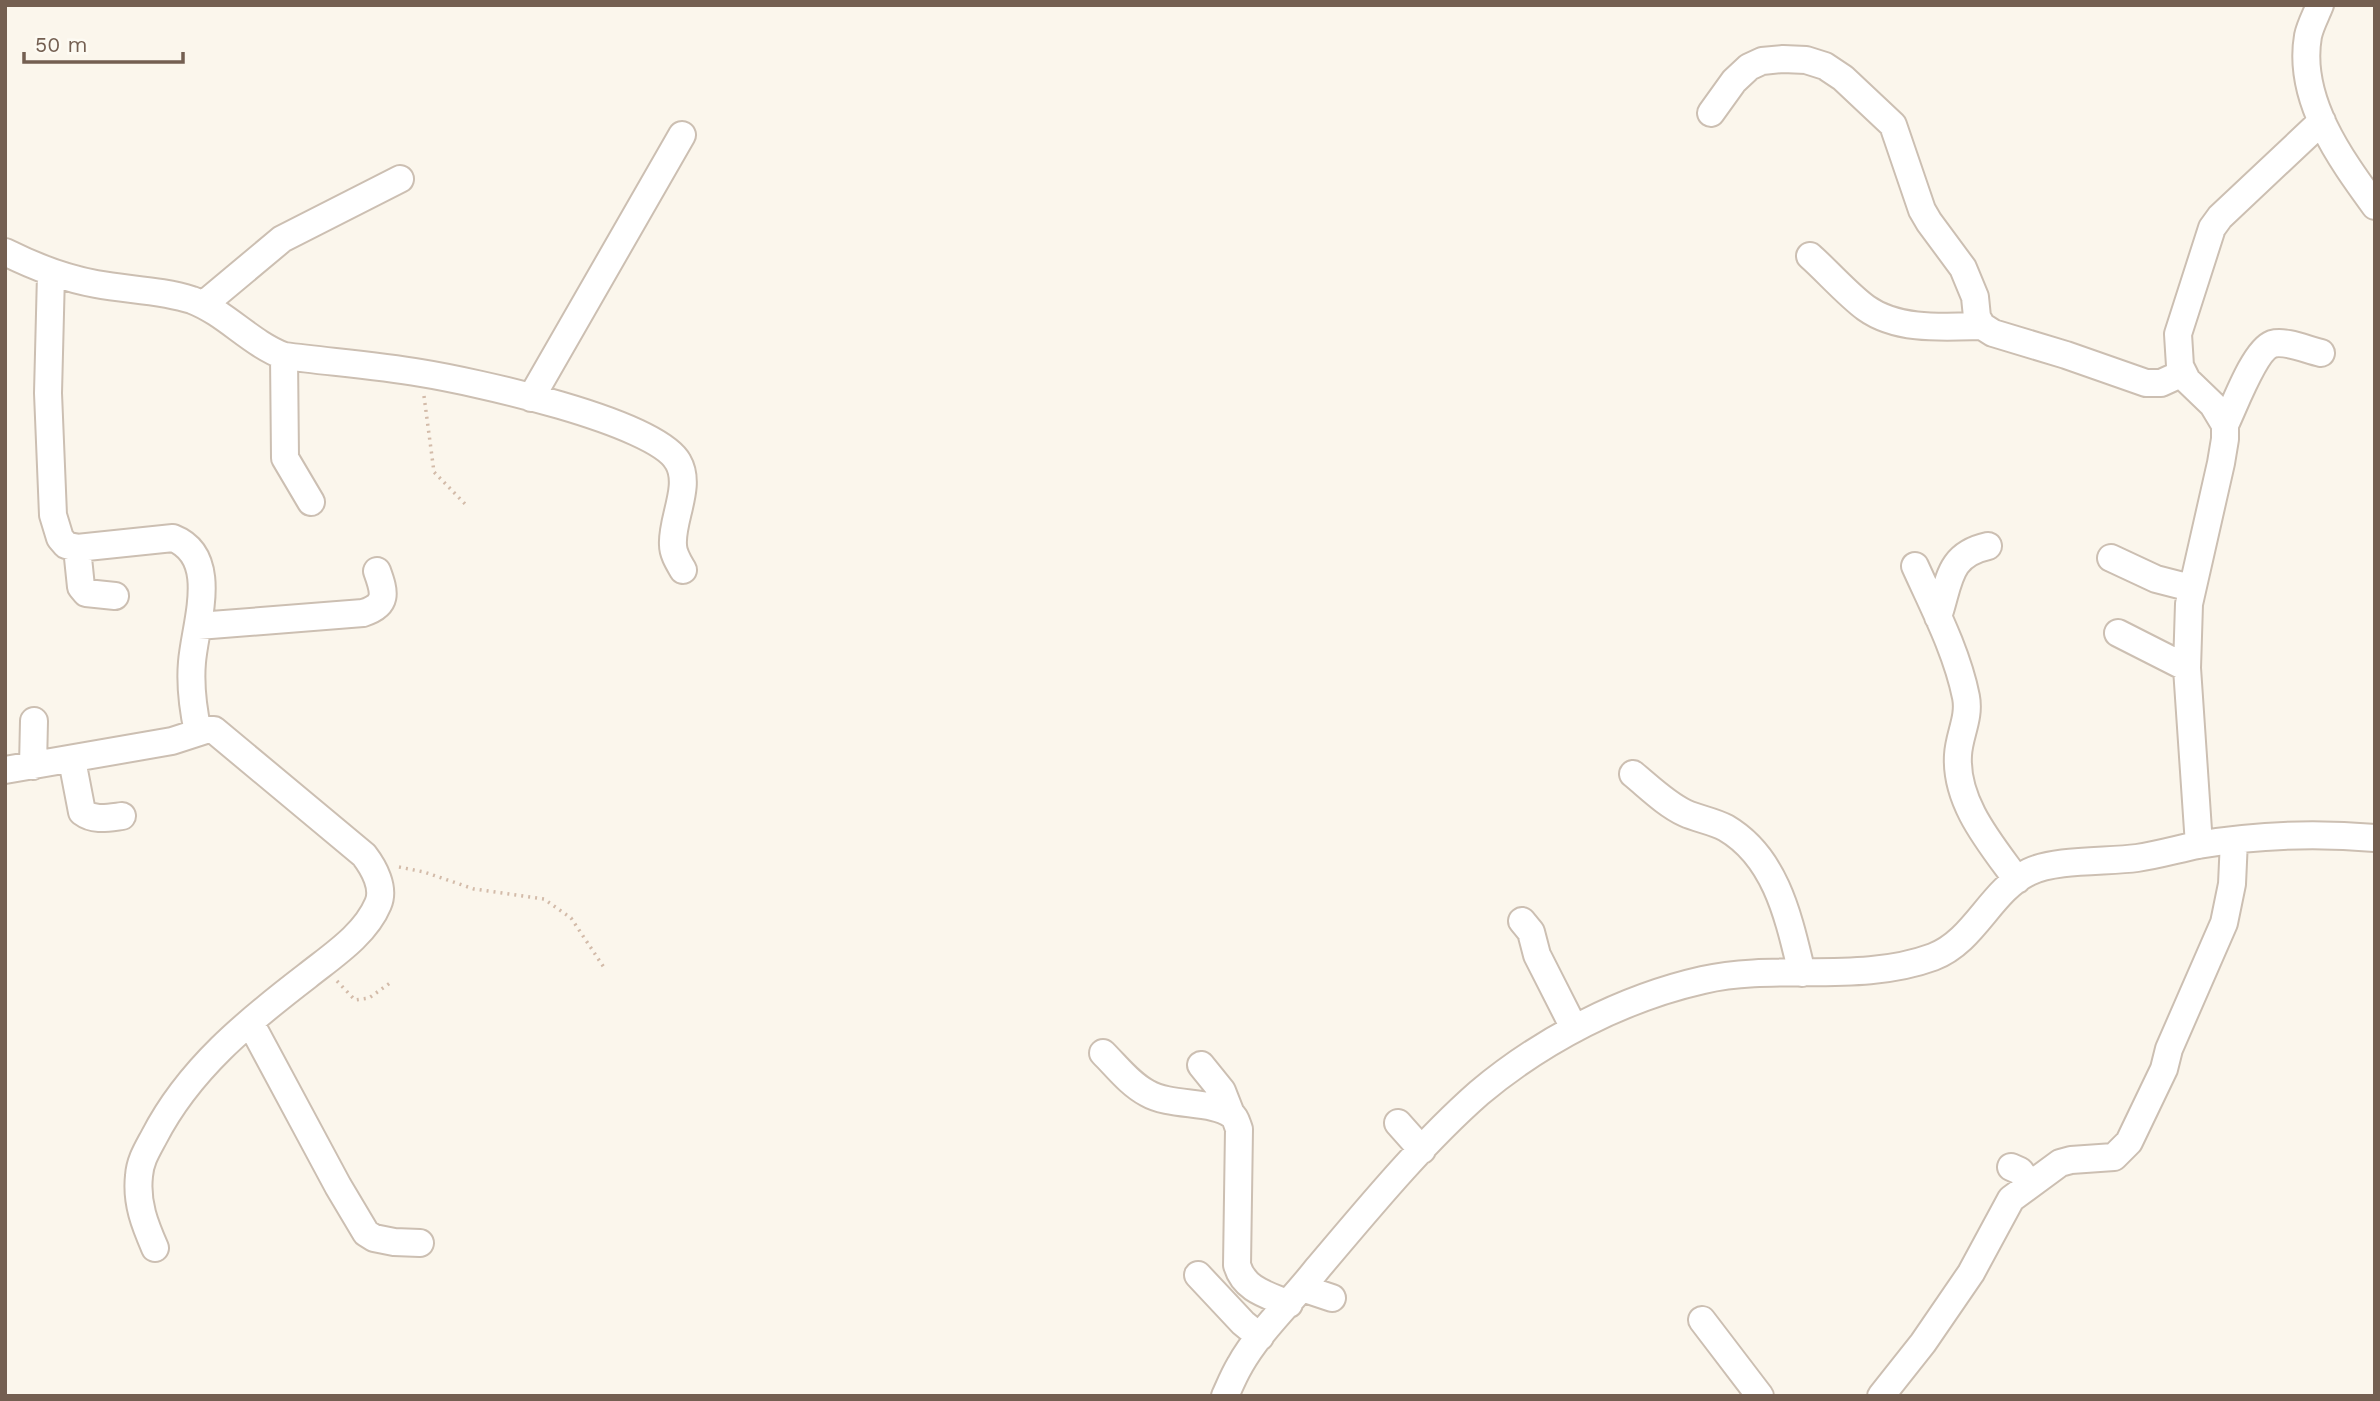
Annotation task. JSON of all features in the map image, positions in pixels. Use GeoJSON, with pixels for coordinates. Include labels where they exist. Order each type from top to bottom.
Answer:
{"type":"FeatureCollection","features":[{"type":"Feature","properties":{"kind":"street"},"geometry":{"type":"LineString","coordinates":[[2320,5],[2308,36],[2310,89],[2322,121],[2354,178],[2375,206]]}},
{"type":"Feature","properties":{"kind":"street"},"geometry":{"type":"LineString","coordinates":[[1711,113],[1734,81],[1749,67],[1762,61],[1806,60],[1825,66],[1843,78],[1886,117],[1896,131],[1922,210],[1963,268],[1982,326],[1993,333],[2146,383],[2161,383],[2183,373]]}},
{"type":"Feature","properties":{"kind":"street"},"geometry":{"type":"LineString","coordinates":[[2225,425],[2213,405],[2187,380],[2179,366],[2178,334],[2212,228],[2220,217],[2322,121]]}},
{"type":"Feature","properties":{"kind":"street"},"geometry":{"type":"LineString","coordinates":[[531,398],[682,135]]}},
{"type":"Feature","properties":{"kind":"street"},"geometry":{"type":"LineString","coordinates":[[203,305],[282,239],[400,179]]}},
{"type":"Feature","properties":{"kind":"street"},"geometry":{"type":"LineString","coordinates":[[5,252],[51,274],[99,285],[170,294],[203,305],[272,351],[284,356],[422,373],[566,406],[642,434],[672,452],[681,465],[682,486],[673,545],[683,570]]}},
{"type":"Feature","properties":{"kind":"street"},"geometry":{"type":"LineString","coordinates":[[1810,256],[1866,309],[1889,319],[1907,324],[1982,326]]}},
{"type":"Feature","properties":{"kind":"street"},"geometry":{"type":"LineString","coordinates":[[51,274],[48,393],[53,515],[60,538],[66,545],[77,548],[163,538],[184,542],[195,558],[202,581],[192,662],[192,704],[198,732]]}},
{"type":"Feature","properties":{"kind":"street"},"geometry":{"type":"LineString","coordinates":[[2199,845],[2188,668],[2191,588],[2221,463],[2225,425],[2257,357],[2267,347],[2282,344],[2321,354]]}},
{"type":"Feature","properties":{"kind":"street"},"geometry":{"type":"LineString","coordinates":[[284,356],[285,458],[311,502]]}},
{"type":"Feature","properties":{"kind":"street"},"geometry":{"type":"LineString","coordinates":[[1938,617],[1952,571],[1960,558],[1971,550],[1988,546]]}},
{"type":"Feature","properties":{"kind":"street"},"geometry":{"type":"LineString","coordinates":[[77,548],[80,587],[86,593],[115,596]]}},
{"type":"Feature","properties":{"kind":"street"},"geometry":{"type":"LineString","coordinates":[[2111,558],[2156,579],[2191,588]]}},
{"type":"Feature","properties":{"kind":"street"},"geometry":{"type":"LineString","coordinates":[[1915,566],[1959,671],[1966,699],[1967,713],[1958,754],[1968,805],[1981,830],[2017,880]]}},
{"type":"Feature","properties":{"kind":"street"},"geometry":{"type":"LineString","coordinates":[[198,626],[363,613],[376,609],[383,599],[383,587],[377,571]]}},
{"type":"Feature","properties":{"kind":"street"},"geometry":{"type":"LineString","coordinates":[[2118,633],[2188,668]]}},
{"type":"Feature","properties":{"kind":"street"},"geometry":{"type":"LineString","coordinates":[[33,766],[34,721]]}},
{"type":"Feature","properties":{"kind":"street"},"geometry":{"type":"LineString","coordinates":[[5,770],[172,741],[198,732],[214,730],[364,855],[372,865],[379,888],[379,902],[359,932],[250,1022],[194,1075],[179,1093],[141,1161],[138,1197],[143,1220],[155,1248]]}},
{"type":"Feature","properties":{"kind":"street"},"geometry":{"type":"LineString","coordinates":[[72,760],[82,811],[89,817],[103,819],[122,816]]}},
{"type":"Feature","properties":{"kind":"street"},"geometry":{"type":"LineString","coordinates":[[1633,774],[1670,805],[1698,819],[1724,827],[1745,842],[1782,896],[1802,972]]}},
{"type":"Feature","properties":{"kind":"street"},"geometry":{"type":"LineString","coordinates":[[1225,1396],[1240,1365],[1260,1337],[1422,1150],[1479,1093],[1574,1028],[1670,988],[1706,979],[1737,974],[1882,969],[1936,956],[1962,940],[1982,915],[2017,880],[2036,869],[2048,866],[2138,858],[2199,845],[2276,836],[2375,838]]}},
{"type":"Feature","properties":{"kind":"street"},"geometry":{"type":"LineString","coordinates":[[1881,1396],[1923,1343],[1970,1273],[2021,1175],[2071,1160],[2114,1157],[2129,1142],[2164,1069],[2169,1049],[2224,923],[2232,884],[2234,840]]}},
{"type":"Feature","properties":{"kind":"street"},"geometry":{"type":"LineString","coordinates":[[1522,921],[1531,932],[1537,955],[1574,1028]]}},
{"type":"Feature","properties":{"kind":"street"},"geometry":{"type":"LineString","coordinates":[[250,1022],[366,1233],[374,1238],[394,1242],[420,1243]]}},
{"type":"Feature","properties":{"kind":"street"},"geometry":{"type":"LineString","coordinates":[[1103,1053],[1136,1086],[1159,1099],[1219,1109],[1236,1119],[1239,1129],[1237,1265],[1240,1275],[1254,1289],[1296,1296],[1332,1298]]}},
{"type":"Feature","properties":{"kind":"street"},"geometry":{"type":"LineString","coordinates":[[1201,1065],[1222,1091],[1231,1114]]}},
{"type":"Feature","properties":{"kind":"street"},"geometry":{"type":"LineString","coordinates":[[1398,1123],[1422,1150]]}},
{"type":"Feature","properties":{"kind":"street"},"geometry":{"type":"LineString","coordinates":[[1198,1275],[1243,1323],[1260,1337]]}},
{"type":"Feature","properties":{"kind":"street"},"geometry":{"type":"LineString","coordinates":[[1702,1320],[1760,1396]]}},
{"type":"Feature","properties":{"kind":"path"},"geometry":{"type":"LineString","coordinates":[[422,373],[434,472],[467,506]]}},
{"type":"Feature","properties":{"kind":"path"},"geometry":{"type":"LineString","coordinates":[[372,865],[407,868],[474,889],[544,899],[571,918],[604,970]]}},
{"type":"Feature","properties":{"kind":"path"},"geometry":{"type":"LineString","coordinates":[[322,964],[355,1000],[369,998],[390,983]]}}]}
